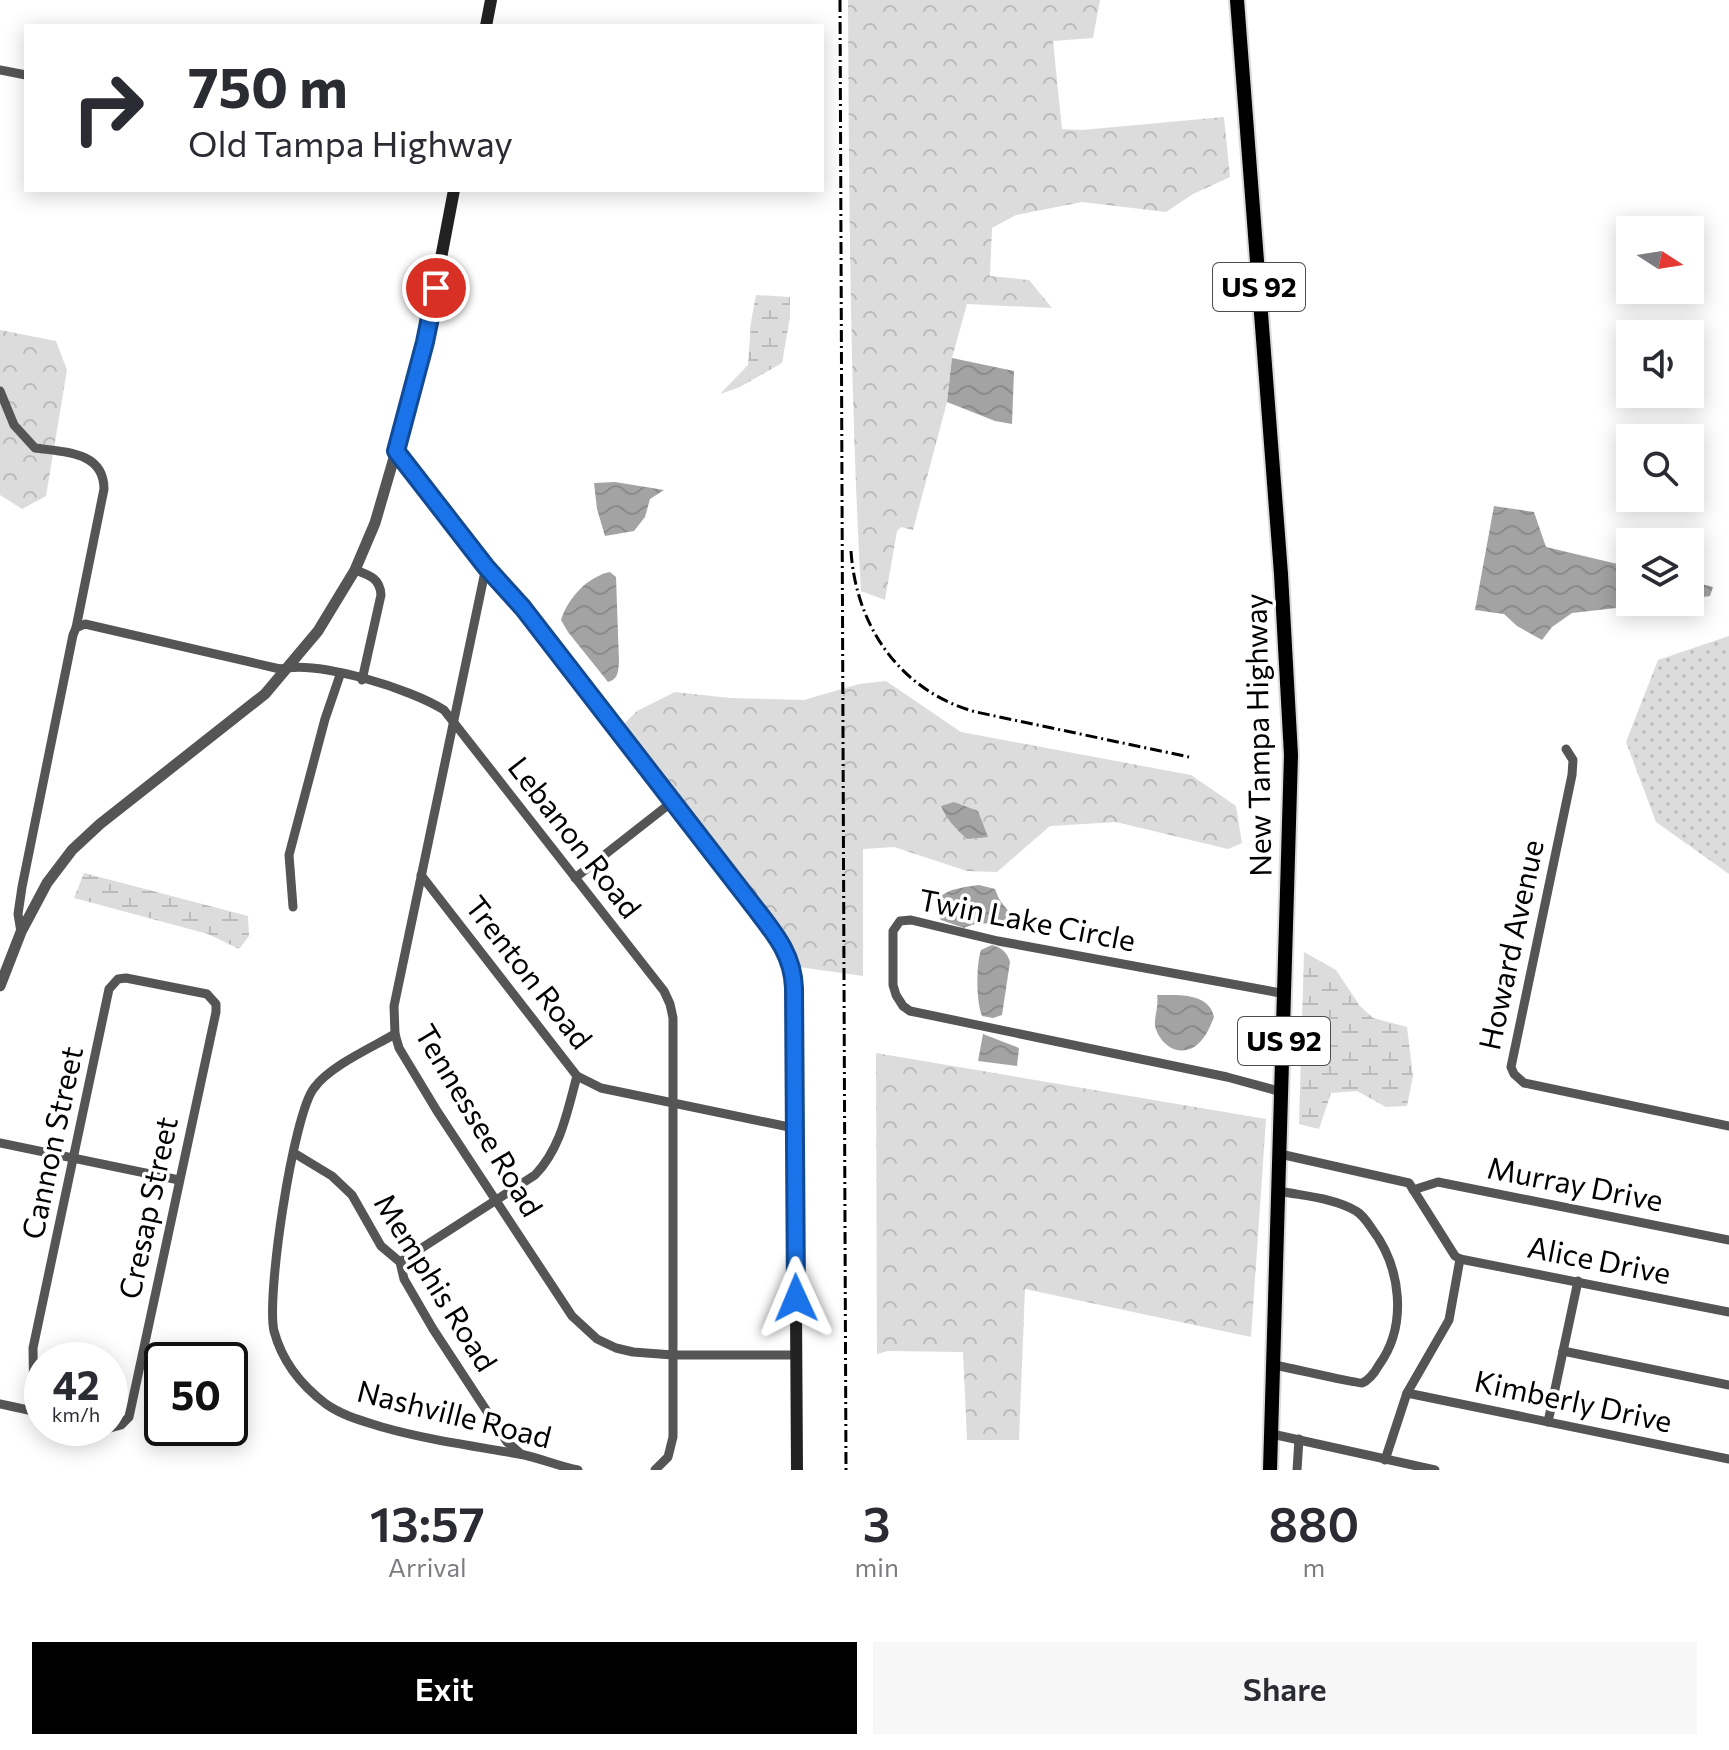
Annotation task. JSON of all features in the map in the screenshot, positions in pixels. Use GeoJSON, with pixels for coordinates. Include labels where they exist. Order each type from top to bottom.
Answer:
{"type":"FeatureCollection","features":[{"type":"Feature","properties":{"kind":"main road"},"geometry":{"type":"LineString","coordinates":[[486,24],[491,0]]}},
{"type":"Feature","properties":{"kind":"main road","name":"New Tampa Highway"},"geometry":{"type":"LineString","coordinates":[[1237,0],[1289,693],[1291,807],[1270,1470]]}},
{"type":"Feature","properties":{"kind":"main road"},"geometry":{"type":"LineString","coordinates":[[454,192],[425,342],[396,451],[486,567],[523,608],[774,933],[791,961],[794,988],[797,1470]]}},
{"type":"Feature","properties":{"kind":"street"},"geometry":{"type":"LineString","coordinates":[[0,70],[24,75]]}},
{"type":"Feature","properties":{"kind":"street"},"geometry":{"type":"LineString","coordinates":[[0,391],[14,425],[35,448],[88,459],[102,473],[104,489],[27,860],[18,914],[21,932]]}},
{"type":"Feature","properties":{"kind":"street"},"geometry":{"type":"LineString","coordinates":[[0,986],[21,932],[47,883],[89,833],[265,694],[291,667],[318,631],[355,570],[375,523],[396,451]]}},
{"type":"Feature","properties":{"kind":"street","name":"Tennessee Road"},"geometry":{"type":"LineString","coordinates":[[486,567],[394,1006],[399,1048],[437,1111],[572,1316],[584,1329],[616,1348],[643,1354],[796,1355]]}},
{"type":"Feature","properties":{"kind":"street"},"geometry":{"type":"LineString","coordinates":[[355,570],[372,576],[381,588],[362,680]]}},
{"type":"Feature","properties":{"kind":"street","name":"Lebanon Road"},"geometry":{"type":"LineString","coordinates":[[76,628],[85,624],[280,669],[291,667],[340,675],[413,693],[444,710],[664,991],[670,1004],[673,1018],[673,1355]]}},
{"type":"Feature","properties":{"kind":"street"},"geometry":{"type":"LineString","coordinates":[[293,907],[289,855],[325,719],[340,675]]}},
{"type":"Feature","properties":{"kind":"street","name":"Howard Avenue"},"geometry":{"type":"LineString","coordinates":[[1566,749],[1573,760],[1572,775],[1511,1067],[1524,1083],[1729,1126]]}},
{"type":"Feature","properties":{"kind":"street"},"geometry":{"type":"LineString","coordinates":[[575,878],[672,802]]}},
{"type":"Feature","properties":{"kind":"street","name":"Trenton Road"},"geometry":{"type":"LineString","coordinates":[[421,875],[577,1076],[601,1088],[794,1128]]}},
{"type":"Feature","properties":{"kind":"street","name":"Twin Lake Circle"},"geometry":{"type":"LineString","coordinates":[[1282,1092],[1227,1077],[910,1011],[903,1006],[893,985],[893,931],[900,921],[911,920],[998,941],[1286,994]]}},
{"type":"Feature","properties":{"kind":"street","name":"Cresap Street"},"geometry":{"type":"LineString","coordinates":[[115,981],[126,978],[207,994],[216,1004],[128,1418]]}},
{"type":"Feature","properties":{"kind":"street","name":"Cannon Street"},"geometry":{"type":"LineString","coordinates":[[34,1342],[109,989],[115,981]]}},
{"type":"Feature","properties":{"kind":"street","name":"Nashville Road"},"geometry":{"type":"LineString","coordinates":[[395,1034],[321,1079],[301,1114],[287,1187],[272,1300],[275,1334],[284,1357],[296,1376],[328,1406],[354,1418],[456,1446],[521,1454],[578,1470]]}},
{"type":"Feature","properties":{"kind":"street"},"geometry":{"type":"LineString","coordinates":[[400,1262],[535,1175],[552,1155],[558,1142],[577,1076]]}},
{"type":"Feature","properties":{"kind":"street"},"geometry":{"type":"LineString","coordinates":[[0,1143],[179,1180]]}},
{"type":"Feature","properties":{"kind":"street","name":"Memphis Road"},"geometry":{"type":"LineString","coordinates":[[294,1153],[345,1185],[381,1246],[400,1262],[404,1279],[433,1329],[507,1442],[521,1454]]}},
{"type":"Feature","properties":{"kind":"street"},"geometry":{"type":"LineString","coordinates":[[1280,1154],[1409,1183],[1455,1256],[1460,1259],[1447,1326],[1407,1393],[1385,1460]]}},
{"type":"Feature","properties":{"kind":"street","name":"Murray Drive"},"geometry":{"type":"LineString","coordinates":[[1413,1190],[1438,1182],[1729,1240]]}},
{"type":"Feature","properties":{"kind":"street"},"geometry":{"type":"LineString","coordinates":[[1274,1365],[1358,1384],[1366,1381],[1383,1361],[1389,1347],[1397,1305],[1395,1272],[1380,1239],[1361,1215],[1331,1202],[1279,1191]]}},
{"type":"Feature","properties":{"kind":"street","name":"Alice Drive"},"geometry":{"type":"LineString","coordinates":[[1460,1259],[1729,1312]]}},
{"type":"Feature","properties":{"kind":"street"},"geometry":{"type":"LineString","coordinates":[[1548,1422],[1578,1281]]}},
{"type":"Feature","properties":{"kind":"street"},"geometry":{"type":"LineString","coordinates":[[1563,1351],[1729,1385]]}},
{"type":"Feature","properties":{"kind":"street"},"geometry":{"type":"LineString","coordinates":[[655,1470],[668,1457],[672,1446],[673,1355]]}},
{"type":"Feature","properties":{"kind":"street","name":"Kimberly Drive"},"geometry":{"type":"LineString","coordinates":[[1407,1393],[1729,1459]]}},
{"type":"Feature","properties":{"kind":"street"},"geometry":{"type":"LineString","coordinates":[[0,1404],[24,1409]]}},
{"type":"Feature","properties":{"kind":"street"},"geometry":{"type":"LineString","coordinates":[[1272,1434],[1435,1470]]}},
{"type":"Feature","properties":{"kind":"street"},"geometry":{"type":"LineString","coordinates":[[1297,1470],[1299,1439]]}},
{"type":"Feature","properties":{"kind":"green space"},"geometry":{"type":"Polygon","coordinates":[[[848,0],[1100,0],[1093,38],[1053,41],[1062,129],[1082,130],[1224,117],[1230,177],[1193,194],[1166,212],[1082,202],[1016,215],[992,228],[990,276],[1029,280],[1052,308],[967,304],[952,358],[947,402],[913,530],[901,527],[897,531],[885,600],[861,591],[852,369],[848,0]]]}},
{"type":"Feature","properties":{"kind":"green space"},"geometry":{"type":"Polygon","coordinates":[[[756,295],[790,297],[790,317],[782,363],[740,387],[720,394],[748,365],[756,295]]]}},
{"type":"Feature","properties":{"kind":"green space"},"geometry":{"type":"Polygon","coordinates":[[[0,330],[56,341],[67,370],[46,496],[22,509],[0,495],[0,330]]]}},
{"type":"Feature","properties":{"kind":"green space"},"geometry":{"type":"Polygon","coordinates":[[[1729,636],[1729,874],[1656,822],[1626,742],[1658,660],[1729,636]]]}},
{"type":"Feature","properties":{"kind":"green space"},"geometry":{"type":"Polygon","coordinates":[[[886,681],[961,732],[1191,775],[1236,806],[1242,843],[1228,849],[1116,822],[1050,826],[997,872],[967,871],[894,847],[863,849],[863,976],[799,967],[788,945],[754,896],[620,728],[637,711],[675,692],[730,698],[804,700],[859,684],[886,681]]]}},
{"type":"Feature","properties":{"kind":"green space"},"geometry":{"type":"Polygon","coordinates":[[[84,873],[248,916],[249,936],[239,949],[208,934],[74,898],[84,873]]]}},
{"type":"Feature","properties":{"kind":"green space"},"geometry":{"type":"Polygon","coordinates":[[[1304,952],[1336,970],[1360,1006],[1373,1018],[1407,1027],[1413,1076],[1407,1106],[1386,1107],[1357,1091],[1331,1093],[1319,1129],[1299,1124],[1304,952]]]}},
{"type":"Feature","properties":{"kind":"green space"},"geometry":{"type":"Polygon","coordinates":[[[876,1053],[1266,1119],[1251,1337],[1025,1289],[1019,1440],[967,1440],[963,1352],[888,1351],[877,1354],[876,1053]]]}},
{"type":"Feature","properties":{"kind":"water"},"geometry":{"type":"Polygon","coordinates":[[[952,358],[1014,371],[1012,424],[995,421],[947,402],[952,358]]]}},
{"type":"Feature","properties":{"kind":"water"},"geometry":{"type":"Polygon","coordinates":[[[615,482],[664,490],[650,499],[645,517],[634,531],[605,536],[594,483],[615,482]]]}},
{"type":"Feature","properties":{"kind":"water"},"geometry":{"type":"Polygon","coordinates":[[[1494,506],[1534,512],[1546,547],[1616,564],[1616,608],[1572,613],[1552,627],[1542,640],[1517,626],[1504,614],[1475,610],[1494,506]]]}},
{"type":"Feature","properties":{"kind":"water"},"geometry":{"type":"Polygon","coordinates":[[[610,572],[616,577],[619,662],[617,675],[608,682],[561,620],[568,604],[580,590],[610,572]]]}},
{"type":"Feature","properties":{"kind":"water"},"geometry":{"type":"Polygon","coordinates":[[[1704,585],[1713,587],[1710,596],[1704,597],[1704,585]]]}},
{"type":"Feature","properties":{"kind":"water"},"geometry":{"type":"Polygon","coordinates":[[[954,802],[978,811],[988,837],[967,839],[959,832],[941,806],[954,802]]]}},
{"type":"Feature","properties":{"kind":"water"},"geometry":{"type":"Polygon","coordinates":[[[979,885],[995,889],[1014,919],[964,928],[941,920],[938,902],[941,897],[954,889],[979,885]]]}},
{"type":"Feature","properties":{"kind":"water"},"geometry":{"type":"Polygon","coordinates":[[[992,945],[1004,951],[1010,962],[1002,1015],[993,1018],[982,1016],[977,983],[981,950],[992,945]]]}},
{"type":"Feature","properties":{"kind":"water"},"geometry":{"type":"Polygon","coordinates":[[[1157,995],[1191,997],[1206,1003],[1214,1017],[1198,1044],[1178,1050],[1161,1039],[1155,1026],[1157,995]]]}},
{"type":"Feature","properties":{"kind":"water"},"geometry":{"type":"Polygon","coordinates":[[[983,1034],[1019,1048],[1017,1066],[978,1061],[983,1034]]]}},
{"type":"Feature","properties":{"kind":"railway"},"geometry":{"type":"LineString","coordinates":[[840,0],[846,1470]]}},
{"type":"Feature","properties":{"kind":"railway"},"geometry":{"type":"LineString","coordinates":[[851,551],[862,606],[873,631],[905,673],[926,689],[976,712],[1189,757]]}},
{"type":"Feature","properties":{"kind":"route"},"geometry":{"type":"LineString","coordinates":[[436,288],[396,451],[486,567],[523,608],[755,908],[791,961],[794,975],[796,1298]]}}]}
